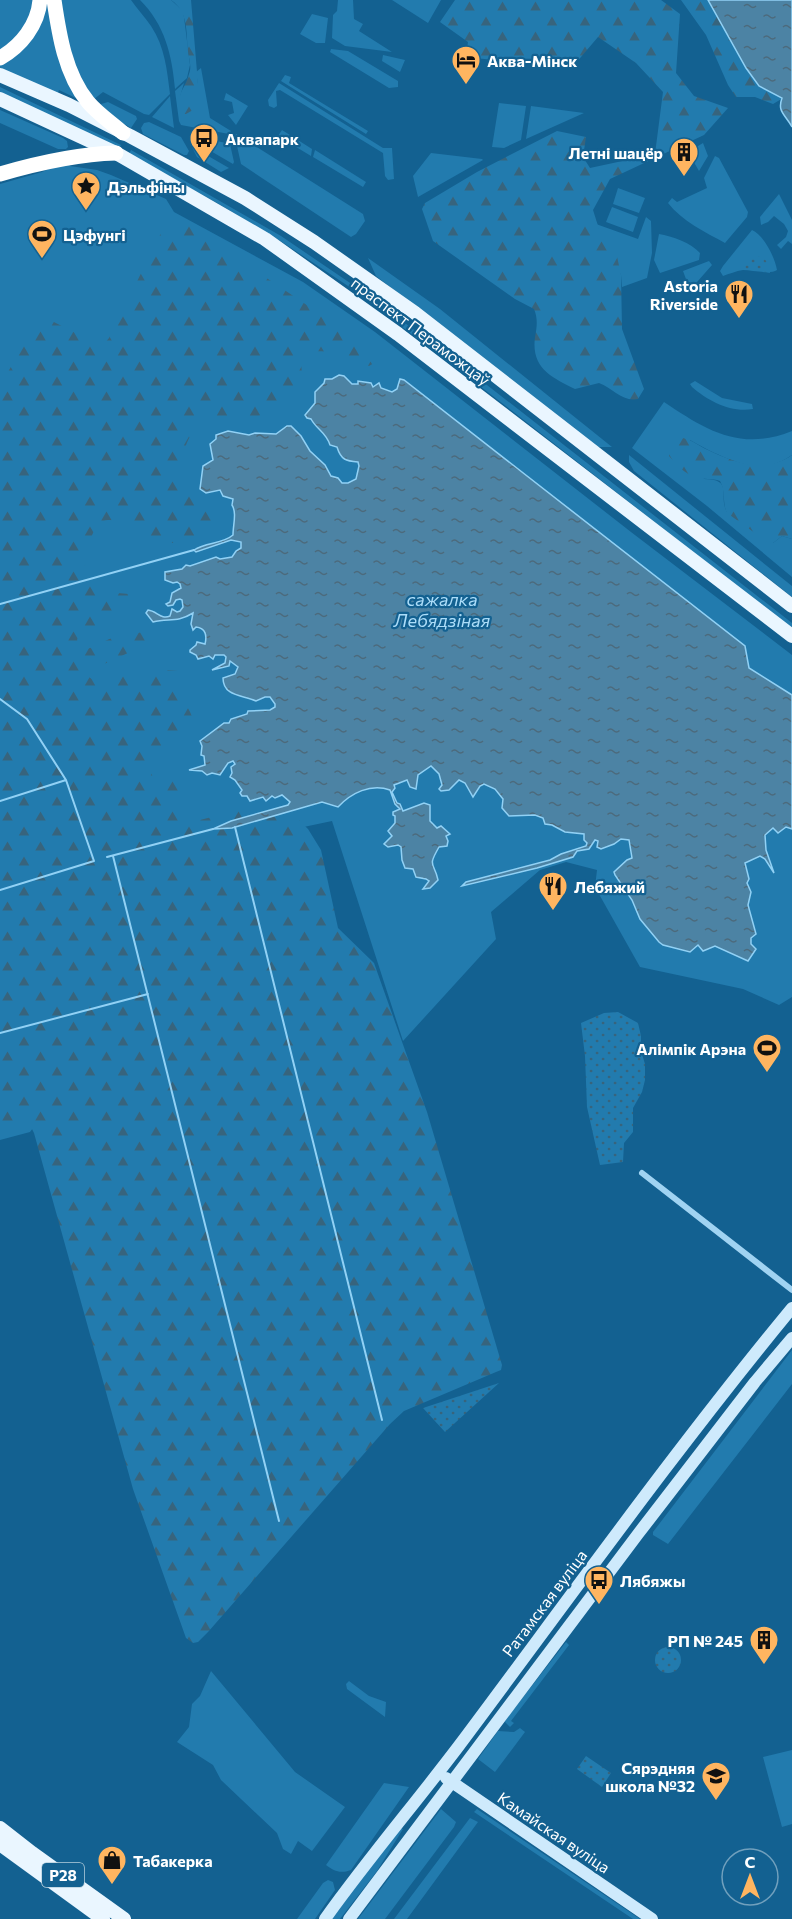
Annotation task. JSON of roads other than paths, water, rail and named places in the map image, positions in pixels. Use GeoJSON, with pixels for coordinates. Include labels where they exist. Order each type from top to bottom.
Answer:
{"type":"FeatureCollection","features":[{"type":"Feature","properties":{"kind":"highway"},"geometry":{"type":"LineString","coordinates":[[0,58],[20,44],[34,21],[40,0]]}},
{"type":"Feature","properties":{"kind":"highway"},"geometry":{"type":"LineString","coordinates":[[54,0],[62,46],[76,84],[89,104],[123,133]]}},
{"type":"Feature","properties":{"kind":"highway"},"geometry":{"type":"LineString","coordinates":[[0,174],[55,160],[97,153],[117,153]]}},
{"type":"Feature","properties":{"kind":"main road","name":"праспект Пераможцаў"},"geometry":{"type":"LineString","coordinates":[[0,75],[69,105],[123,133],[254,204],[314,242],[415,313],[792,606]]}},
{"type":"Feature","properties":{"kind":"main road","name":"праспект Пераможцаў"},"geometry":{"type":"LineString","coordinates":[[0,99],[117,153],[265,239],[338,289],[792,636]]}},
{"type":"Feature","properties":{"kind":"main road","name":"Ратамская вуліца"},"geometry":{"type":"LineString","coordinates":[[325,1919],[438,1772],[652,1484],[792,1308]]}},
{"type":"Feature","properties":{"kind":"main road","name":"Ратамская вуліца"},"geometry":{"type":"LineString","coordinates":[[349,1919],[713,1436],[792,1338]]}},
{"type":"Feature","properties":{"kind":"main road","name":"Камайская вуліца"},"geometry":{"type":"LineString","coordinates":[[438,1772],[652,1919]]}},
{"type":"Feature","properties":{"kind":"main road","name":"Р28"},"geometry":{"type":"LineString","coordinates":[[0,1828],[124,1919]]}},
{"type":"Feature","properties":{"kind":"main road","name":"Р28"},"geometry":{"type":"LineString","coordinates":[[0,1844],[103,1919]]}},
{"type":"Feature","properties":{"kind":"street"},"geometry":{"type":"LineString","coordinates":[[642,1173],[792,1290]]}},
{"type":"Feature","properties":{"kind":"water"},"geometry":{"type":"Polygon","coordinates":[[[708,0],[792,0],[792,127],[781,110],[782,98],[759,86],[746,68],[708,0]]]}},
{"type":"Feature","properties":{"kind":"water","name":"сажалка Лебядзіная"},"geometry":{"type":"Polygon","coordinates":[[[339,375],[344,376],[352,384],[358,384],[358,381],[371,383],[373,387],[379,383],[381,388],[392,392],[397,389],[400,379],[404,380],[745,646],[749,668],[792,695],[792,829],[786,827],[778,833],[773,828],[765,835],[766,850],[774,873],[765,859],[760,856],[745,863],[749,879],[747,883],[751,892],[748,905],[756,934],[751,938],[751,944],[756,949],[748,961],[715,946],[703,951],[698,945],[690,952],[659,942],[640,919],[632,900],[614,872],[632,858],[629,840],[621,839],[601,849],[597,847],[598,841],[595,840],[589,849],[577,851],[573,857],[462,886],[466,882],[550,860],[586,846],[587,843],[584,840],[584,834],[565,832],[545,824],[543,818],[535,815],[509,816],[502,808],[503,799],[495,789],[484,784],[473,797],[465,783],[459,780],[449,790],[441,791],[439,774],[431,766],[418,775],[416,789],[410,787],[407,780],[394,785],[392,792],[403,811],[424,803],[430,805],[430,821],[437,828],[441,826],[450,834],[446,836],[447,846],[439,847],[433,858],[432,862],[438,880],[430,888],[423,889],[429,881],[416,877],[413,869],[405,868],[401,847],[398,845],[388,847],[384,844],[392,836],[388,831],[395,823],[393,812],[400,809],[395,804],[390,790],[383,788],[362,791],[349,797],[338,807],[322,802],[232,828],[213,829],[231,821],[288,805],[290,802],[282,795],[275,798],[272,796],[266,801],[263,797],[250,801],[247,796],[242,796],[240,793],[242,790],[230,777],[231,767],[235,764],[233,761],[228,763],[220,775],[212,773],[207,775],[202,771],[189,770],[205,765],[204,756],[201,755],[200,741],[224,723],[229,723],[231,719],[247,714],[248,711],[270,710],[275,707],[275,704],[270,697],[256,701],[226,689],[223,678],[235,674],[238,667],[230,661],[229,666],[212,670],[225,663],[224,655],[215,655],[213,659],[209,656],[198,659],[190,652],[197,642],[205,644],[206,638],[202,629],[196,627],[193,630],[191,624],[193,613],[178,619],[153,622],[146,613],[148,610],[167,617],[170,616],[172,609],[177,612],[183,607],[180,599],[176,600],[173,605],[166,604],[170,602],[172,593],[181,588],[177,582],[165,580],[165,572],[182,569],[186,565],[190,566],[216,557],[220,559],[232,557],[241,548],[241,542],[231,540],[196,552],[194,550],[233,535],[235,515],[233,499],[223,496],[220,490],[206,493],[200,489],[203,466],[213,460],[210,444],[216,439],[216,435],[228,431],[249,435],[276,434],[287,426],[291,426],[301,436],[310,451],[325,465],[331,476],[338,478],[342,483],[356,479],[358,462],[342,457],[337,447],[330,445],[324,434],[305,415],[315,403],[315,392],[325,379],[332,379],[339,375]]]}},
{"type":"Feature","properties":{"kind":"waterway"},"geometry":{"type":"LineString","coordinates":[[0,604],[194,550]]}},
{"type":"Feature","properties":{"kind":"waterway"},"geometry":{"type":"LineString","coordinates":[[0,699],[27,719],[66,780],[94,861],[0,890]]}},
{"type":"Feature","properties":{"kind":"waterway"},"geometry":{"type":"LineString","coordinates":[[0,801],[66,780]]}},
{"type":"Feature","properties":{"kind":"waterway"},"geometry":{"type":"LineString","coordinates":[[235,827],[382,1420]]}},
{"type":"Feature","properties":{"kind":"waterway"},"geometry":{"type":"LineString","coordinates":[[107,857],[213,829]]}},
{"type":"Feature","properties":{"kind":"waterway"},"geometry":{"type":"LineString","coordinates":[[113,856],[279,1521]]}},
{"type":"Feature","properties":{"kind":"waterway"},"geometry":{"type":"LineString","coordinates":[[0,1033],[148,994]]}},
{"type":"Feature","properties":{"kind":"place","name":"Аква-Мінск"},"geometry":{"type":"Point","coordinates":[466,86]}},
{"type":"Feature","properties":{"kind":"place","name":"Аквапарк"},"geometry":{"type":"Point","coordinates":[204,164]}},
{"type":"Feature","properties":{"kind":"place","name":"Летні шацёр"},"geometry":{"type":"Point","coordinates":[684,178]}},
{"type":"Feature","properties":{"kind":"place","name":"Дэльфіны"},"geometry":{"type":"Point","coordinates":[86,212]}},
{"type":"Feature","properties":{"kind":"place","name":"Цэфунгі"},"geometry":{"type":"Point","coordinates":[42,260]}},
{"type":"Feature","properties":{"kind":"place","name":"Astoria Riverside"},"geometry":{"type":"Point","coordinates":[739,320]}},
{"type":"Feature","properties":{"kind":"place","name":"Лебяжий"},"geometry":{"type":"Point","coordinates":[553,912]}},
{"type":"Feature","properties":{"kind":"place","name":"Алімпік Арэна"},"geometry":{"type":"Point","coordinates":[767,1074]}},
{"type":"Feature","properties":{"kind":"place","name":"Лябяжы"},"geometry":{"type":"Point","coordinates":[599,1606]}},
{"type":"Feature","properties":{"kind":"place","name":"РП № 245"},"geometry":{"type":"Point","coordinates":[764,1666]}},
{"type":"Feature","properties":{"kind":"place","name":"Сярэдняя школа №32"},"geometry":{"type":"Point","coordinates":[716,1802]}},
{"type":"Feature","properties":{"kind":"place","name":"Табакерка"},"geometry":{"type":"Point","coordinates":[112,1886]}}]}
